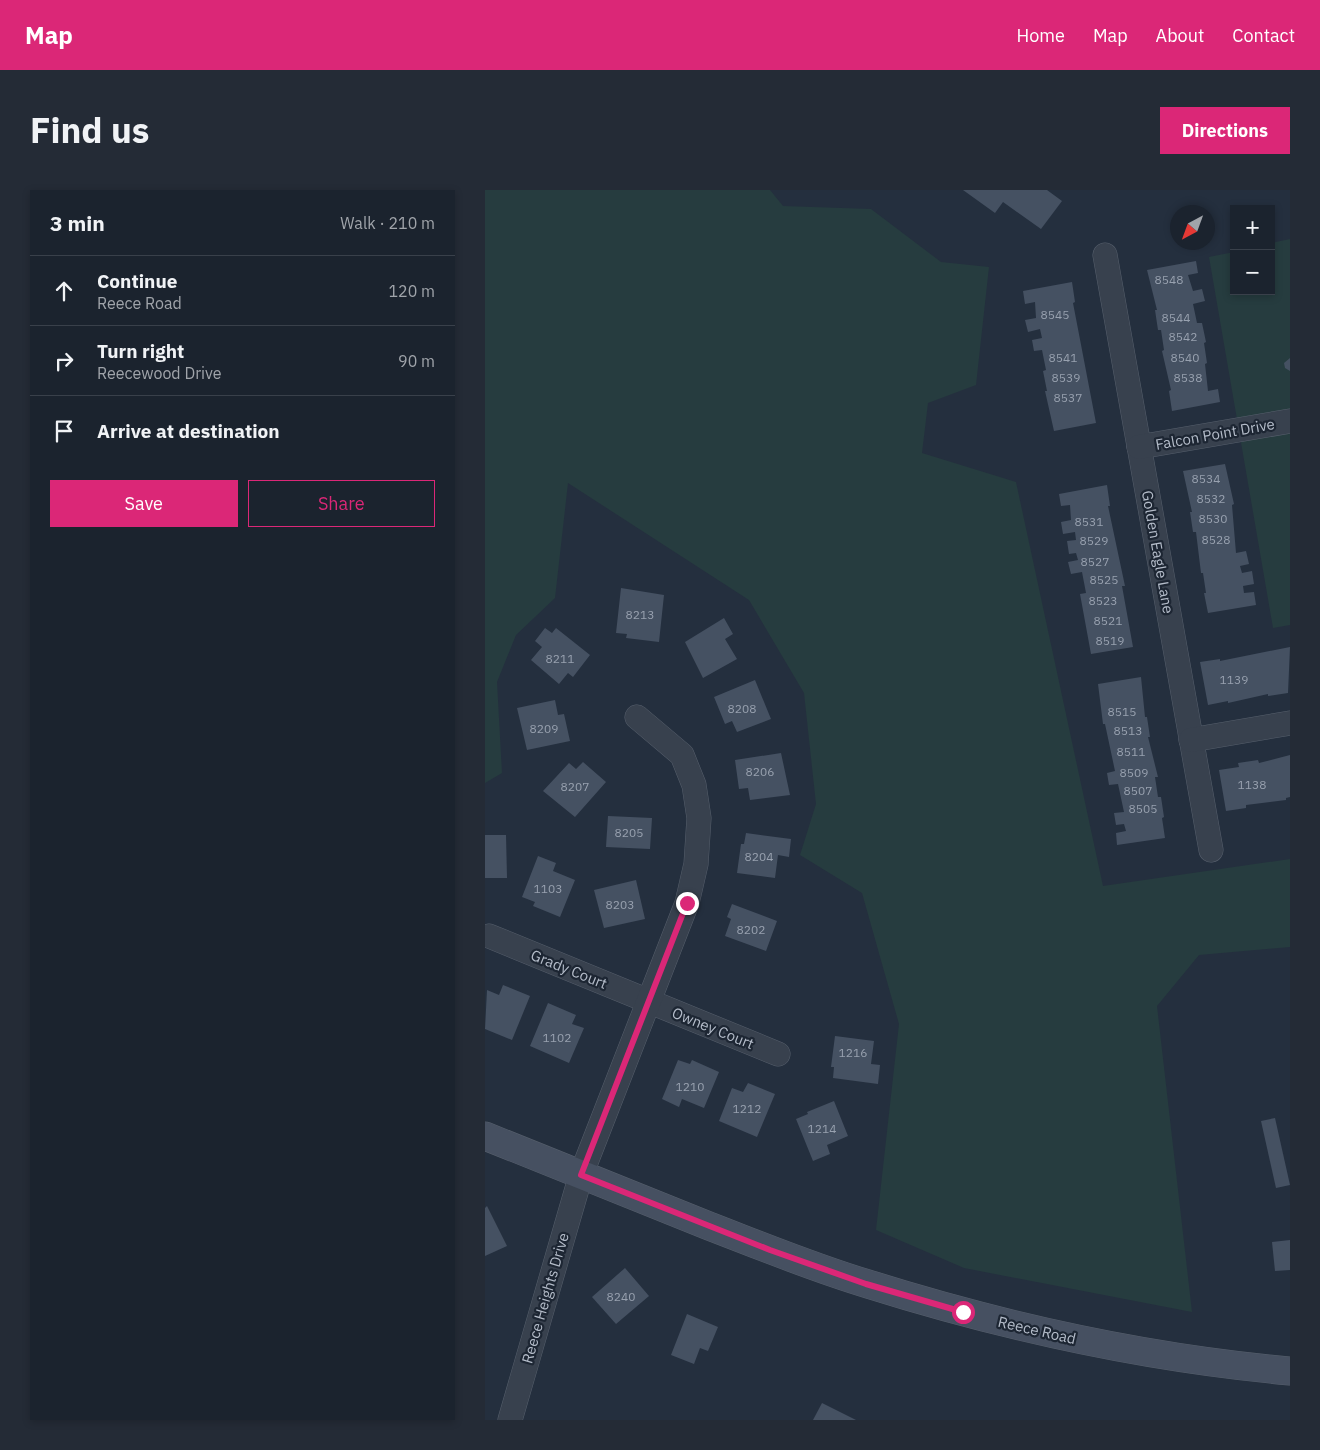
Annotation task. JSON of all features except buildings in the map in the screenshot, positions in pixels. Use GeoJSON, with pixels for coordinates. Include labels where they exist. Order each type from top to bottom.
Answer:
{"type":"FeatureCollection","features":[{"type":"Feature","properties":{"kind":"main road","name":"Reece Road"},"geometry":{"type":"LineString","coordinates":[[485,1136],[787,1256],[866,1284],[963,1312],[1064,1337],[1159,1355],[1290,1370]]}},
{"type":"Feature","properties":{"kind":"street","name":"Golden Eagle Lane"},"geometry":{"type":"LineString","coordinates":[[1105,255],[1211,850]]}},
{"type":"Feature","properties":{"kind":"street","name":"Falcon Point Drive"},"geometry":{"type":"LineString","coordinates":[[1139,447],[1290,421]]}},
{"type":"Feature","properties":{"kind":"street","name":"Reece Heights Drive"},"geometry":{"type":"LineString","coordinates":[[510,1420],[581,1175],[687,903],[696,864],[699,818],[694,785],[682,755],[637,717]]}},
{"type":"Feature","properties":{"kind":"street"},"geometry":{"type":"LineString","coordinates":[[1191,740],[1290,723]]}},
{"type":"Feature","properties":{"kind":"street","name":"Grady Court"},"geometry":{"type":"LineString","coordinates":[[489,936],[648,1002]]}},
{"type":"Feature","properties":{"kind":"street","name":"Owney Court"},"geometry":{"type":"LineString","coordinates":[[648,1002],[778,1054]]}},
{"type":"Feature","properties":{"kind":"green space"},"geometry":{"type":"Polygon","coordinates":[[[485,190],[770,190],[783,206],[871,209],[941,262],[989,267],[976,385],[928,403],[922,453],[1016,482],[1103,886],[1290,859],[1290,947],[1199,955],[1157,1006],[1192,1312],[964,1268],[876,1230],[899,1024],[862,893],[800,855],[816,804],[804,693],[749,600],[568,483],[555,598],[516,635],[497,682],[502,773],[485,783],[485,190]]]}},
{"type":"Feature","properties":{"kind":"green space"},"geometry":{"type":"Polygon","coordinates":[[[1290,239],[1290,625],[1273,628],[1209,257],[1230,253],[1230,295],[1275,295],[1275,242],[1290,239]]]}},
{"type":"Feature","properties":{"kind":"route"},"geometry":{"type":"LineString","coordinates":[[687,903],[581,1175],[770,1250],[866,1284],[963,1312]]}}]}
